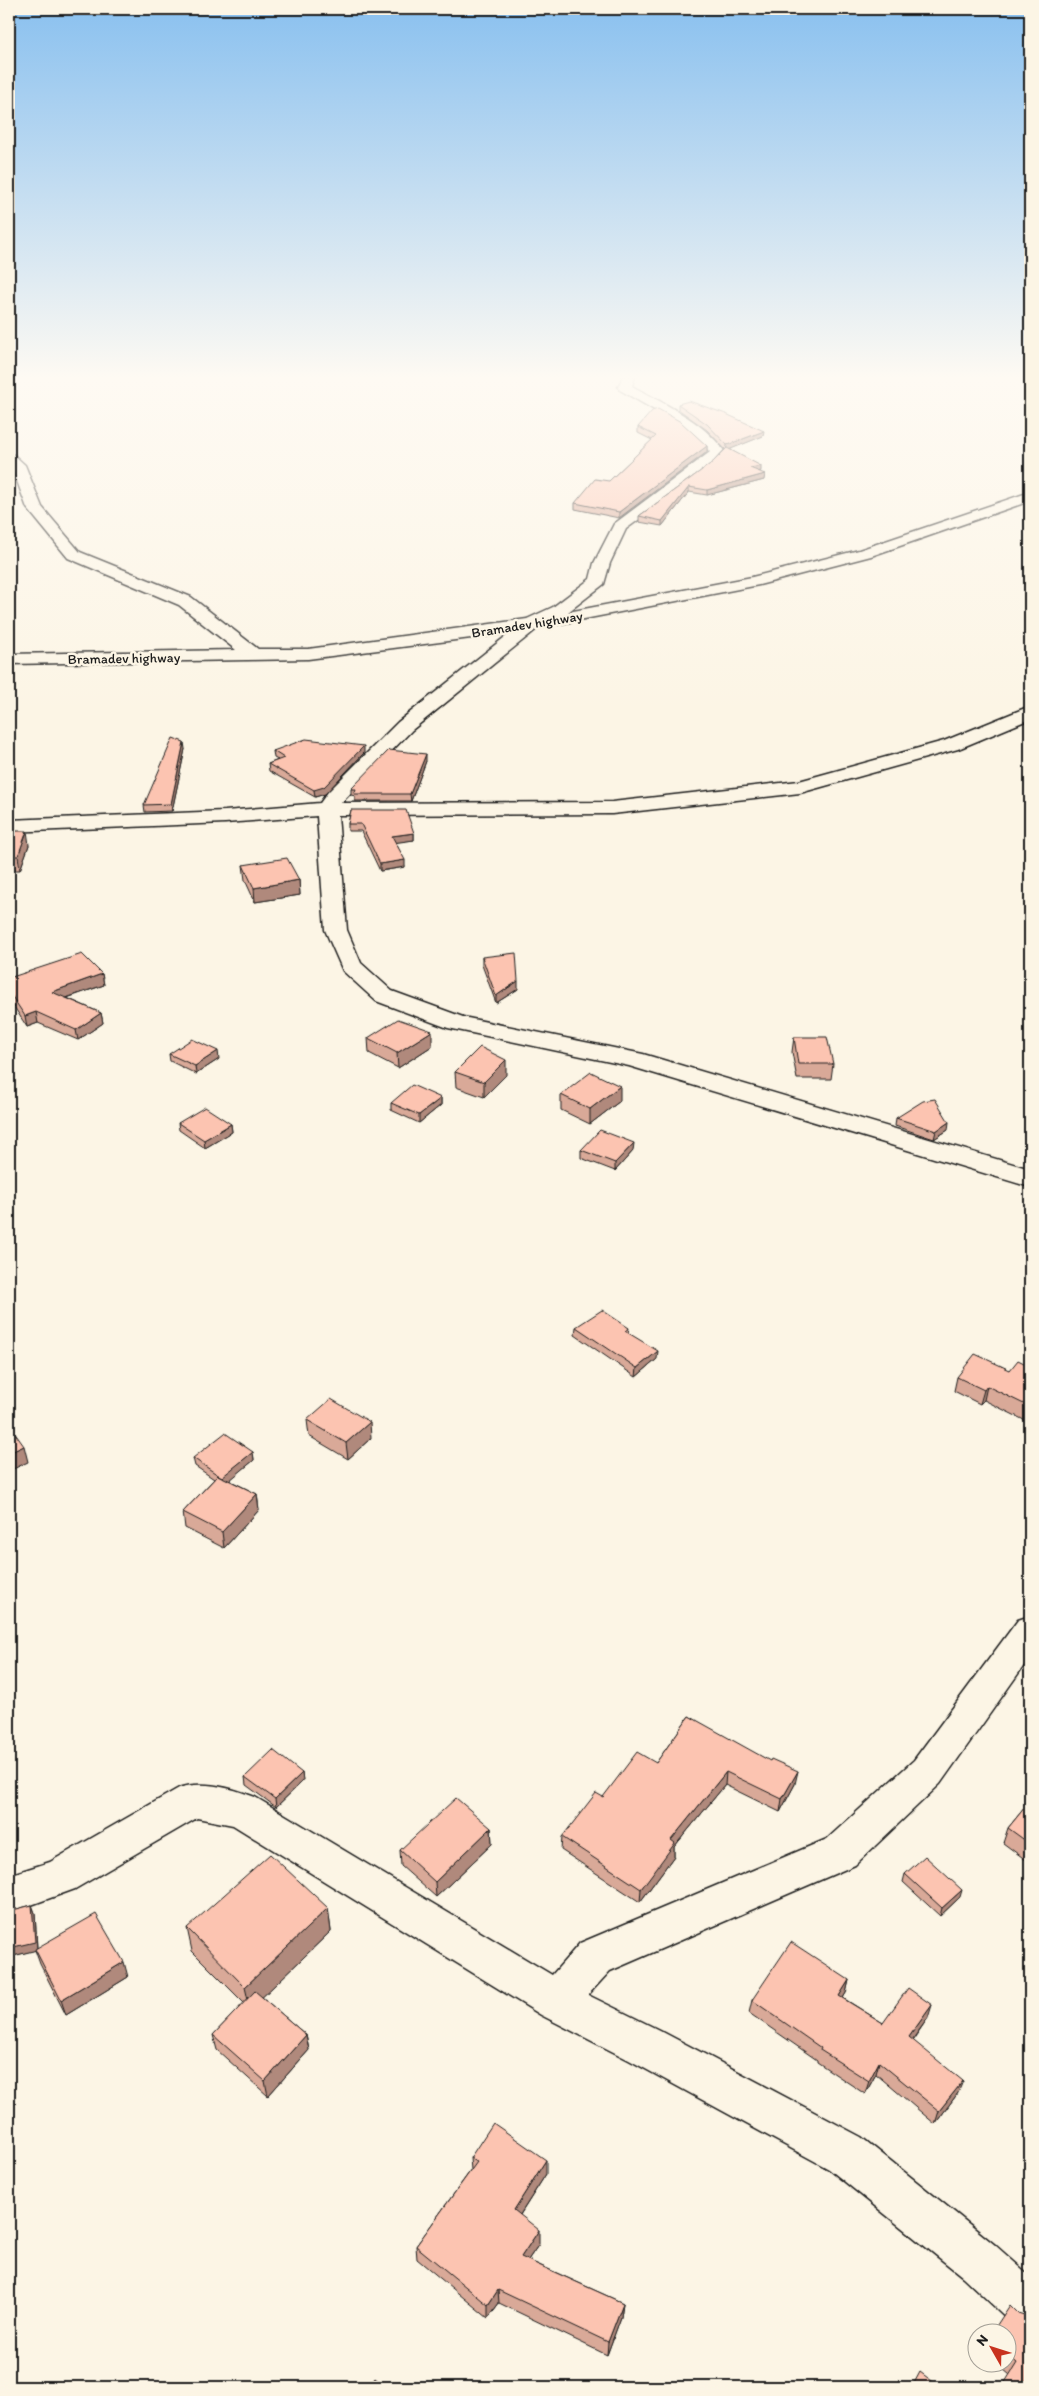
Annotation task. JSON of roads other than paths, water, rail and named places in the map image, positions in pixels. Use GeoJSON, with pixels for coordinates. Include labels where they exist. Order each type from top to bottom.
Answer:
{"type":"FeatureCollection","features":[{"type":"Feature","properties":{"kind":"street"},"geometry":{"type":"LineString","coordinates":[[27,488],[34,508],[74,555],[185,601],[254,655]]}},
{"type":"Feature","properties":{"kind":"street"},"geometry":{"type":"LineString","coordinates":[[673,488],[619,527],[602,563],[598,581],[558,611],[534,623],[405,726],[335,796],[327,809],[336,930],[351,966],[384,996],[457,1023],[634,1059],[1030,1178]]}},
{"type":"Feature","properties":{"kind":"street","name":"Bramadev highway"},"geometry":{"type":"LineString","coordinates":[[9,659],[308,654],[534,623],[631,606],[790,572],[865,553],[1030,496]]}},
{"type":"Feature","properties":{"kind":"street"},"geometry":{"type":"LineString","coordinates":[[9,826],[225,817],[327,809],[612,808],[800,787],[951,746],[1030,712]]}},
{"type":"Feature","properties":{"kind":"street"},"geometry":{"type":"LineString","coordinates":[[556,2001],[595,1957],[841,1852],[927,1772],[1030,1630]]}},
{"type":"Feature","properties":{"kind":"street"},"geometry":{"type":"LineString","coordinates":[[9,1894],[61,1876],[194,1800],[241,1809],[556,2001],[644,2045],[845,2153],[979,2261],[1030,2308]]}}]}
